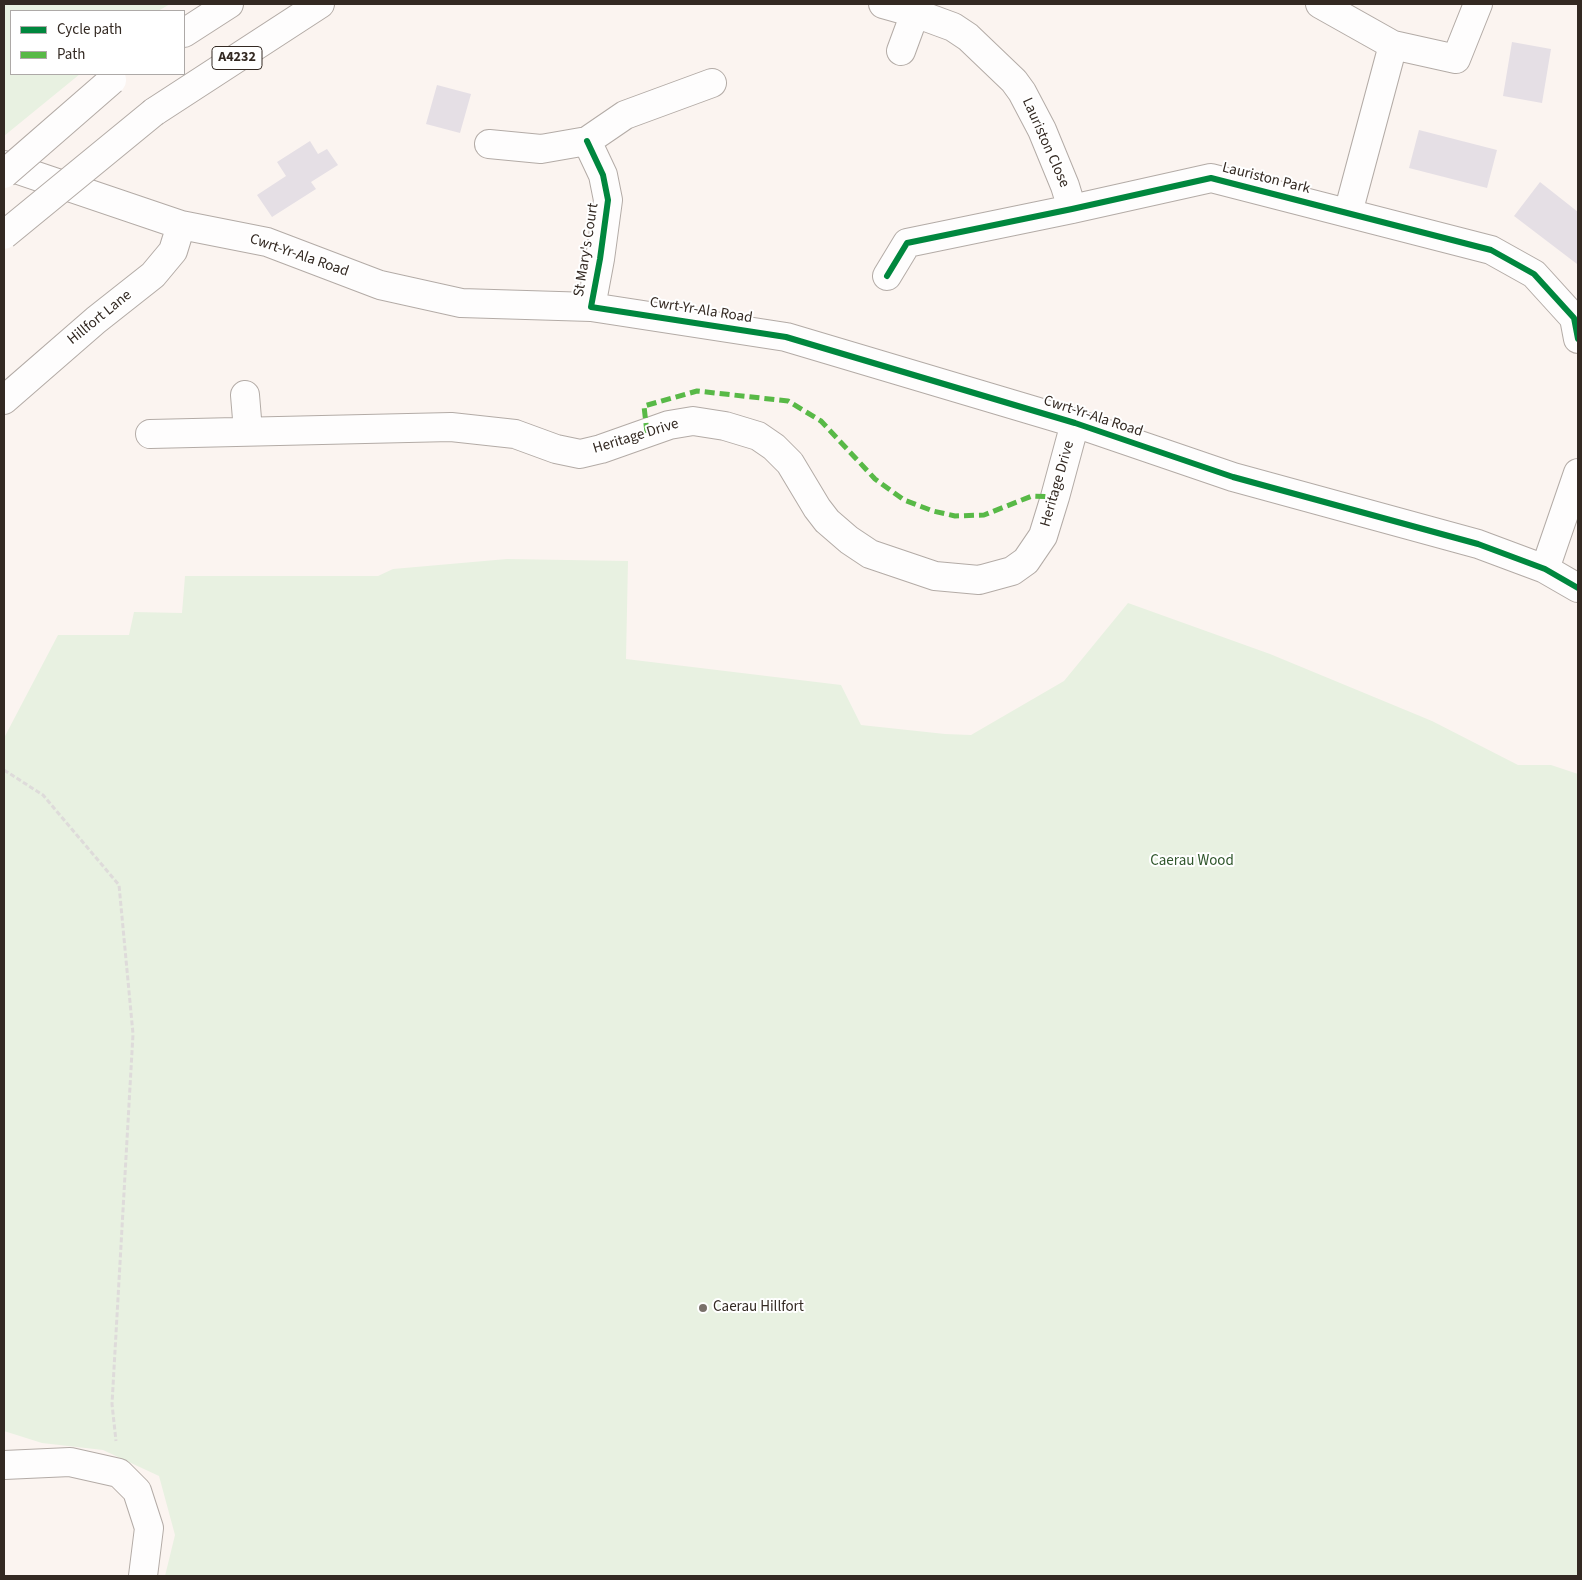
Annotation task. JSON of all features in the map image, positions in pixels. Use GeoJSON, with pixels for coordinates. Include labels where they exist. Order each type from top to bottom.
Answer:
{"type":"FeatureCollection","features":[{"type":"Feature","properties":{"kind":"street"},"geometry":{"type":"LineString","coordinates":[[185,33],[229,4]]}},
{"type":"Feature","properties":{"kind":"street","name":"A4232"},"geometry":{"type":"LineString","coordinates":[[4,235],[154,112],[320,4]]}},
{"type":"Feature","properties":{"kind":"street","name":"Lauriston Close"},"geometry":{"type":"LineString","coordinates":[[883,4],[954,27],[1014,81],[1042,130],[1065,186],[1072,209]]}},
{"type":"Feature","properties":{"kind":"street"},"geometry":{"type":"LineString","coordinates":[[1320,4],[1393,45],[1456,59],[1478,4]]}},
{"type":"Feature","properties":{"kind":"street"},"geometry":{"type":"LineString","coordinates":[[901,51],[915,13]]}},
{"type":"Feature","properties":{"kind":"street"},"geometry":{"type":"LineString","coordinates":[[1348,213],[1393,45]]}},
{"type":"Feature","properties":{"kind":"street"},"geometry":{"type":"LineString","coordinates":[[4,174],[117,77]]}},
{"type":"Feature","properties":{"kind":"street"},"geometry":{"type":"LineString","coordinates":[[489,144],[541,149],[587,140],[625,114],[712,83]]}},
{"type":"Feature","properties":{"kind":"street","name":"St Mary's Court"},"geometry":{"type":"LineString","coordinates":[[587,140],[603,175],[608,200],[591,307]]}},
{"type":"Feature","properties":{"kind":"street","name":"Cwrt-Yr-Ala Road"},"geometry":{"type":"LineString","coordinates":[[4,165],[181,225],[267,242],[380,285],[461,303],[591,307],[786,337],[1075,423],[1233,477],[1478,544],[1545,569],[1578,588]]}},
{"type":"Feature","properties":{"kind":"street","name":"Lauriston Park"},"geometry":{"type":"LineString","coordinates":[[887,276],[907,242],[1072,209],[1211,178],[1491,250],[1534,274],[1577,324]]}},
{"type":"Feature","properties":{"kind":"street","name":"Hillfort Lane"},"geometry":{"type":"LineString","coordinates":[[4,400],[89,326],[153,275],[173,250],[181,225]]}},
{"type":"Feature","properties":{"kind":"street"},"geometry":{"type":"LineString","coordinates":[[246,395],[248,431]]}},
{"type":"Feature","properties":{"kind":"street","name":"Heritage Drive"},"geometry":{"type":"LineString","coordinates":[[150,434],[451,427],[515,434],[556,449],[580,454],[677,424],[693,421],[725,426],[758,436],[774,447],[790,462],[817,508],[827,521],[849,540],[870,554],[935,576],[979,580],[1012,571],[1026,561],[1042,536],[1055,497],[1075,423]]}},
{"type":"Feature","properties":{"kind":"street"},"geometry":{"type":"LineString","coordinates":[[1545,569],[1578,473]]}},
{"type":"Feature","properties":{"kind":"street"},"geometry":{"type":"LineString","coordinates":[[4,1465],[70,1462],[118,1473],[137,1491],[149,1528],[143,1576]]}},
{"type":"Feature","properties":{"kind":"path"},"geometry":{"type":"LineString","coordinates":[[4,770],[43,795],[119,886],[133,1034],[112,1404],[118,1473]]}},
{"type":"Feature","properties":{"kind":"green space"},"geometry":{"type":"Polygon","coordinates":[[[4,4],[170,4],[160,10],[10,10],[10,75],[79,75],[4,136],[4,4]]]}},
{"type":"Feature","properties":{"kind":"green space","name":"Caerau Wood"},"geometry":{"type":"Polygon","coordinates":[[[507,559],[628,561],[626,659],[841,685],[861,725],[971,735],[1064,681],[1128,603],[1270,654],[1432,721],[1518,765],[1551,765],[1578,774],[1578,1576],[165,1576],[175,1535],[159,1476],[103,1450],[42,1443],[4,1431],[4,738],[58,635],[129,635],[134,612],[182,613],[185,576],[378,576],[393,569],[507,559]]]}},
{"type":"Feature","properties":{"kind":"building"},"geometry":{"type":"Polygon","coordinates":[[[1512,42],[1551,49],[1542,103],[1503,96],[1512,42]]]}},
{"type":"Feature","properties":{"kind":"building"},"geometry":{"type":"Polygon","coordinates":[[[437,85],[471,94],[460,133],[426,124],[437,85]]]}},
{"type":"Feature","properties":{"kind":"building"},"geometry":{"type":"Polygon","coordinates":[[[1419,130],[1497,150],[1487,188],[1409,168],[1419,130]]]}},
{"type":"Feature","properties":{"kind":"building"},"geometry":{"type":"Polygon","coordinates":[[[310,141],[318,154],[327,149],[338,165],[311,182],[316,189],[272,217],[257,195],[286,176],[277,162],[310,141]]]}},
{"type":"Feature","properties":{"kind":"building"},"geometry":{"type":"Polygon","coordinates":[[[1540,182],[1578,212],[1577,264],[1514,216],[1540,182]]]}},
{"type":"Feature","properties":{"kind":"marked path"},"geometry":{"type":"LineString","coordinates":[[647,433],[644,406],[697,391],[788,401],[821,421],[875,479],[904,500],[933,511],[955,516],[984,515],[1032,496],[1055,497]]}},
{"type":"Feature","properties":{"kind":"cycle path"},"geometry":{"type":"LineString","coordinates":[[587,141],[603,175],[608,200],[591,307],[786,337],[1075,423],[1233,477],[1478,544],[1545,569],[1578,588]]}},
{"type":"Feature","properties":{"kind":"cycle path"},"geometry":{"type":"LineString","coordinates":[[887,276],[907,243],[1211,178],[1491,250],[1534,274],[1574,318],[1578,339]]}},
{"type":"Feature","properties":{"kind":"place","name":"Caerau Hillfort"},"geometry":{"type":"Point","coordinates":[703,1308]}}]}
